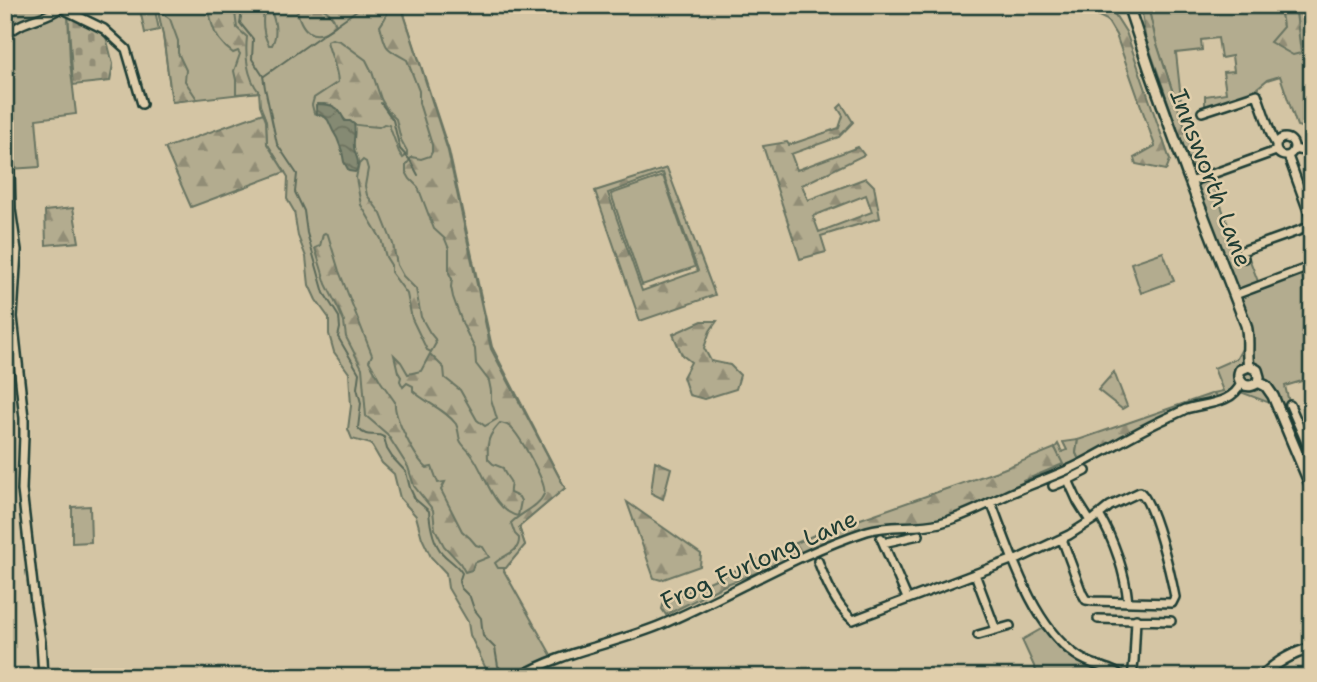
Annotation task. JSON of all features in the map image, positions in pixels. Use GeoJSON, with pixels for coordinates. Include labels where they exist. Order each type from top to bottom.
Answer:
{"type":"FeatureCollection","features":[{"type":"Feature","properties":{"kind":"street","name":"Innsworth Lane"},"geometry":{"type":"LineString","coordinates":[[1128,5],[1249,336],[1249,366]]}},
{"type":"Feature","properties":{"kind":"street"},"geometry":{"type":"LineString","coordinates":[[5,36],[17,25],[51,14],[62,7],[104,29],[127,49],[142,104]]}},
{"type":"Feature","properties":{"kind":"street"},"geometry":{"type":"LineString","coordinates":[[1202,112],[1257,94],[1276,147],[1282,156],[1312,153]]}},
{"type":"Feature","properties":{"kind":"street"},"geometry":{"type":"LineString","coordinates":[[5,135],[10,169],[10,209],[17,250],[13,317],[24,418],[22,490],[43,677]]}},
{"type":"Feature","properties":{"kind":"street"},"geometry":{"type":"LineString","coordinates":[[1191,182],[1276,147],[1281,139],[1289,139],[1293,144],[1291,153],[1312,224],[1242,251],[1244,258]]}},
{"type":"Feature","properties":{"kind":"street"},"geometry":{"type":"LineString","coordinates":[[1235,295],[1312,266]]}},
{"type":"Feature","properties":{"kind":"street"},"geometry":{"type":"LineString","coordinates":[[1249,366],[1257,370],[1259,377],[1258,382],[1252,386],[1241,383],[1239,379],[1243,368],[1249,366]]}},
{"type":"Feature","properties":{"kind":"street"},"geometry":{"type":"LineString","coordinates":[[1258,382],[1266,386],[1273,396],[1312,489]]}},
{"type":"Feature","properties":{"kind":"street","name":"Frog Furlong Lane"},"geometry":{"type":"LineString","coordinates":[[519,677],[554,660],[658,626],[816,551],[869,530],[941,523],[1081,464],[1168,417],[1226,399],[1238,391],[1241,383]]}},
{"type":"Feature","properties":{"kind":"street"},"geometry":{"type":"LineString","coordinates":[[1290,405],[1312,456]]}},
{"type":"Feature","properties":{"kind":"street"},"geometry":{"type":"LineString","coordinates":[[1053,486],[1086,471]]}},
{"type":"Feature","properties":{"kind":"street"},"geometry":{"type":"LineString","coordinates":[[1068,480],[1090,521]]}},
{"type":"Feature","properties":{"kind":"street"},"geometry":{"type":"LineString","coordinates":[[818,561],[843,611],[853,620],[1014,560],[1062,539],[1110,506],[1142,492],[1161,540],[1175,597],[1172,603],[1086,600],[1062,539]]}},
{"type":"Feature","properties":{"kind":"street"},"geometry":{"type":"LineString","coordinates":[[991,502],[1033,606],[1042,620],[1065,646],[1086,661],[1125,677]]}},
{"type":"Feature","properties":{"kind":"street"},"geometry":{"type":"LineString","coordinates":[[1099,515],[1126,583],[1128,601]]}},
{"type":"Feature","properties":{"kind":"street"},"geometry":{"type":"LineString","coordinates":[[907,598],[882,540],[919,535]]}},
{"type":"Feature","properties":{"kind":"street"},"geometry":{"type":"LineString","coordinates":[[975,574],[996,630]]}},
{"type":"Feature","properties":{"kind":"street"},"geometry":{"type":"LineString","coordinates":[[1098,619],[1171,621]]}},
{"type":"Feature","properties":{"kind":"street"},"geometry":{"type":"LineString","coordinates":[[1132,677],[1136,619]]}},
{"type":"Feature","properties":{"kind":"street"},"geometry":{"type":"LineString","coordinates":[[978,635],[1010,626]]}},
{"type":"Feature","properties":{"kind":"street"},"geometry":{"type":"LineString","coordinates":[[1262,677],[1286,657],[1312,648]]}},
{"type":"Feature","properties":{"kind":"green space"},"geometry":{"type":"Polygon","coordinates":[[[5,5],[64,5],[5,36],[5,5]]]}},
{"type":"Feature","properties":{"kind":"green space"},"geometry":{"type":"Polygon","coordinates":[[[139,5],[154,5],[159,30],[145,33],[139,5]]]}},
{"type":"Feature","properties":{"kind":"green space"},"geometry":{"type":"Polygon","coordinates":[[[157,5],[403,5],[449,151],[492,347],[565,488],[519,527],[525,545],[505,565],[504,571],[554,660],[535,668],[540,677],[494,677],[487,671],[470,635],[468,622],[448,588],[446,573],[431,557],[416,516],[400,498],[394,474],[382,463],[371,444],[352,439],[348,429],[351,406],[349,373],[334,352],[329,334],[329,318],[309,285],[306,257],[298,236],[294,211],[287,199],[288,177],[267,143],[266,121],[259,92],[172,102],[157,5]]]}},
{"type":"Feature","properties":{"kind":"green space"},"geometry":{"type":"Polygon","coordinates":[[[208,5],[234,5],[237,28],[247,37],[249,73],[259,92],[236,94],[234,71],[240,54],[238,51],[233,53],[217,37],[208,5]]]}},
{"type":"Feature","properties":{"kind":"green space"},"geometry":{"type":"Polygon","coordinates":[[[296,5],[315,6],[325,10],[330,13],[336,25],[321,34],[309,32],[304,28],[296,5]]]}},
{"type":"Feature","properties":{"kind":"green space"},"geometry":{"type":"Polygon","coordinates":[[[386,5],[401,5],[448,151],[491,349],[565,488],[519,527],[525,545],[506,568],[498,568],[495,563],[514,550],[519,543],[511,523],[538,503],[544,494],[542,481],[532,460],[508,425],[500,423],[489,439],[488,459],[503,468],[511,482],[510,493],[521,501],[518,516],[509,513],[496,500],[478,464],[461,442],[457,426],[452,419],[413,391],[413,386],[407,383],[403,387],[394,355],[408,374],[421,371],[430,354],[444,368],[445,378],[460,390],[477,420],[485,426],[497,419],[489,381],[476,364],[475,349],[453,297],[449,249],[445,239],[434,229],[418,187],[406,172],[406,165],[412,157],[421,159],[430,156],[432,145],[419,103],[419,91],[407,60],[391,51],[384,41],[380,26],[387,14],[386,5]]]}},
{"type":"Feature","properties":{"kind":"green space"},"geometry":{"type":"Polygon","coordinates":[[[1076,5],[1101,5],[1112,10],[1126,32],[1170,160],[1166,170],[1136,164],[1134,158],[1155,146],[1116,35],[1107,20],[1076,5]]]}},
{"type":"Feature","properties":{"kind":"green space"},"geometry":{"type":"Polygon","coordinates":[[[1141,5],[1160,5],[1159,12],[1149,11],[1156,41],[1202,174],[1194,177],[1145,36],[1141,5]]]}},
{"type":"Feature","properties":{"kind":"green space"},"geometry":{"type":"Polygon","coordinates":[[[1160,5],[1280,5],[1283,27],[1301,52],[1295,5],[1312,5],[1312,130],[1297,126],[1280,76],[1267,80],[1256,89],[1257,94],[1205,113],[1205,96],[1226,93],[1223,72],[1234,71],[1232,56],[1221,58],[1218,38],[1201,40],[1202,50],[1176,53],[1181,99],[1175,99],[1149,11],[1159,12],[1160,5]]]}},
{"type":"Feature","properties":{"kind":"green space"},"geometry":{"type":"Polygon","coordinates":[[[1280,5],[1295,5],[1301,53],[1293,55],[1270,42],[1283,27],[1280,5]]]}},
{"type":"Feature","properties":{"kind":"green space"},"geometry":{"type":"Polygon","coordinates":[[[61,8],[68,12],[76,114],[36,119],[40,167],[10,169],[5,135],[5,36],[61,8]]]}},
{"type":"Feature","properties":{"kind":"green space"},"geometry":{"type":"Polygon","coordinates":[[[158,10],[170,19],[178,41],[178,53],[186,70],[185,81],[197,99],[172,102],[158,10]]]}},
{"type":"Feature","properties":{"kind":"green space"},"geometry":{"type":"Polygon","coordinates":[[[264,11],[271,11],[276,28],[272,45],[267,41],[264,29],[264,11]]]}},
{"type":"Feature","properties":{"kind":"green space"},"geometry":{"type":"Polygon","coordinates":[[[68,12],[104,29],[113,64],[110,81],[73,85],[68,12]]]}},
{"type":"Feature","properties":{"kind":"green space"},"geometry":{"type":"Polygon","coordinates":[[[327,41],[340,41],[366,60],[381,99],[396,119],[407,151],[403,158],[389,125],[379,127],[352,124],[334,107],[324,104],[316,105],[317,114],[314,113],[314,98],[338,82],[327,41]]]}},
{"type":"Feature","properties":{"kind":"green space"},"geometry":{"type":"Polygon","coordinates":[[[842,104],[853,122],[839,137],[791,154],[797,170],[858,147],[864,155],[802,185],[808,200],[866,178],[874,186],[880,218],[821,236],[826,252],[800,259],[763,146],[787,142],[789,145],[839,128],[843,116],[838,108],[842,104]],[[866,195],[813,216],[819,232],[872,212],[866,195]]]}},
{"type":"Feature","properties":{"kind":"green space"},"geometry":{"type":"Polygon","coordinates":[[[263,113],[267,144],[285,172],[191,207],[165,148],[263,113]]]}},
{"type":"Feature","properties":{"kind":"green space"},"geometry":{"type":"Polygon","coordinates":[[[363,160],[368,169],[365,186],[367,195],[381,214],[393,244],[397,265],[403,276],[416,289],[421,317],[435,339],[436,343],[431,352],[427,350],[412,319],[407,294],[391,272],[381,239],[361,205],[356,178],[359,164],[363,160]]]}},
{"type":"Feature","properties":{"kind":"green space"},"geometry":{"type":"Polygon","coordinates":[[[667,168],[715,295],[640,321],[595,191],[667,168]],[[663,173],[608,193],[642,291],[698,271],[663,173]]]}},
{"type":"Feature","properties":{"kind":"green space"},"geometry":{"type":"Polygon","coordinates":[[[1210,175],[1232,236],[1244,258],[1249,258],[1259,284],[1300,270],[1312,304],[1312,378],[1285,386],[1292,414],[1290,415],[1312,461],[1312,482],[1281,404],[1278,406],[1238,391],[1218,401],[1214,393],[1223,391],[1214,368],[1237,358],[1244,345],[1249,345],[1190,182],[1210,175]]]}},
{"type":"Feature","properties":{"kind":"green space"},"geometry":{"type":"Polygon","coordinates":[[[663,176],[695,267],[642,285],[611,194],[663,176]]]}},
{"type":"Feature","properties":{"kind":"green space"},"geometry":{"type":"Polygon","coordinates":[[[73,208],[79,242],[46,245],[45,211],[73,208]]]}},
{"type":"Feature","properties":{"kind":"green space"},"geometry":{"type":"Polygon","coordinates":[[[325,233],[372,355],[369,361],[395,402],[406,437],[422,463],[427,468],[432,467],[438,483],[445,482],[441,490],[462,531],[476,545],[483,547],[489,557],[474,563],[472,570],[465,572],[444,546],[435,529],[433,510],[414,486],[408,467],[387,434],[366,416],[362,368],[346,337],[344,322],[326,284],[315,248],[320,246],[325,233]]]}},
{"type":"Feature","properties":{"kind":"green space"},"geometry":{"type":"Polygon","coordinates":[[[1163,252],[1174,281],[1141,293],[1131,263],[1163,252]]]}},
{"type":"Feature","properties":{"kind":"green space"},"geometry":{"type":"Polygon","coordinates":[[[702,321],[717,321],[704,348],[711,361],[730,365],[740,375],[736,389],[704,399],[689,395],[683,377],[691,362],[682,355],[673,334],[702,321]]]}},
{"type":"Feature","properties":{"kind":"green space"},"geometry":{"type":"Polygon","coordinates":[[[1114,372],[1127,406],[1122,409],[1098,390],[1114,372]]]}},
{"type":"Feature","properties":{"kind":"green space"},"geometry":{"type":"Polygon","coordinates":[[[1214,393],[1218,401],[1186,410],[1081,464],[1076,453],[1078,440],[1214,393]]]}},
{"type":"Feature","properties":{"kind":"green space"},"geometry":{"type":"Polygon","coordinates":[[[1078,440],[1076,453],[1081,464],[1023,488],[1022,481],[1062,464],[1055,448],[1058,444],[1062,452],[1067,450],[1063,442],[1078,440]]]}},
{"type":"Feature","properties":{"kind":"green space"},"geometry":{"type":"Polygon","coordinates":[[[1055,448],[1063,464],[1023,481],[1023,488],[958,517],[869,530],[727,584],[666,615],[662,609],[664,602],[812,536],[1055,448]]]}},
{"type":"Feature","properties":{"kind":"green space"},"geometry":{"type":"Polygon","coordinates":[[[655,461],[671,468],[663,499],[651,493],[655,461]]]}},
{"type":"Feature","properties":{"kind":"green space"},"geometry":{"type":"Polygon","coordinates":[[[627,502],[701,554],[700,566],[661,580],[654,578],[627,502]]]}},
{"type":"Feature","properties":{"kind":"green space"},"geometry":{"type":"Polygon","coordinates":[[[90,506],[91,542],[72,543],[72,507],[90,506]]]}},
{"type":"Feature","properties":{"kind":"green space"},"geometry":{"type":"Polygon","coordinates":[[[1043,628],[1067,651],[1094,670],[1092,677],[1039,677],[1022,640],[1043,628]]]}},
{"type":"Feature","properties":{"kind":"water"},"geometry":{"type":"Polygon","coordinates":[[[317,104],[336,108],[345,121],[354,124],[354,147],[358,162],[355,172],[349,171],[344,162],[328,120],[317,114],[317,104]]]}},
{"type":"Feature","properties":{"kind":"waterway"},"geometry":{"type":"LineString","coordinates":[[243,5],[240,23],[253,39],[252,59],[263,76],[277,144],[297,174],[295,192],[304,211],[307,233],[324,293],[339,317],[338,337],[359,373],[357,388],[361,403],[358,428],[365,434],[384,437],[392,457],[406,472],[415,499],[429,511],[436,544],[462,573],[459,582],[461,588],[470,597],[481,618],[483,636],[495,648],[498,666],[509,677]]}},
{"type":"Feature","properties":{"kind":"waterway"},"geometry":{"type":"LineString","coordinates":[[264,76],[364,5]]}},
{"type":"Feature","properties":{"kind":"waterway"},"geometry":{"type":"LineString","coordinates":[[381,103],[393,120],[400,149],[418,175]]}}]}
